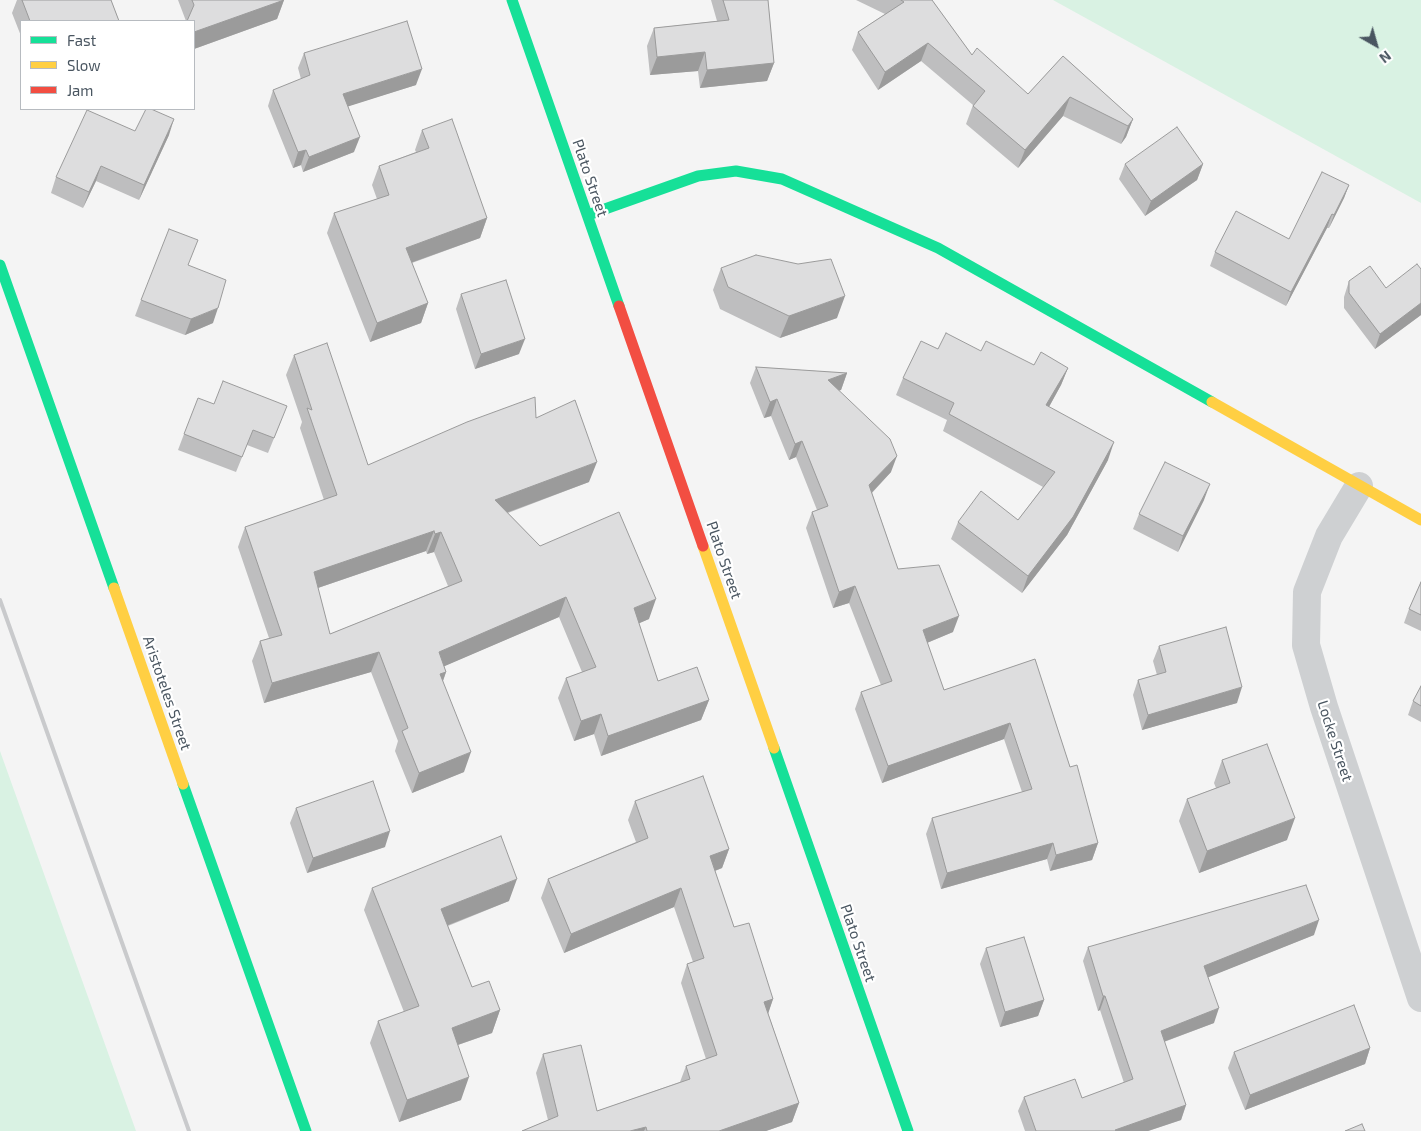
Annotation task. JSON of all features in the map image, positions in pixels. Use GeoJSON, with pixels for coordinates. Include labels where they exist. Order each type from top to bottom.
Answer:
{"type":"FeatureCollection","features":[{"type":"Feature","properties":{"kind":"street","name":"Plato Street"},"geometry":{"type":"LineString","coordinates":[[512,0],[908,1131]]}},
{"type":"Feature","properties":{"kind":"street"},"geometry":{"type":"LineString","coordinates":[[588,215],[698,176],[736,171],[782,179],[938,248],[1421,520]]}},
{"type":"Feature","properties":{"kind":"street","name":"Aristoteles Street"},"geometry":{"type":"LineString","coordinates":[[0,265],[306,1131]]}},
{"type":"Feature","properties":{"kind":"street","name":"Locke Street"},"geometry":{"type":"LineString","coordinates":[[1359,486],[1329,536],[1307,592],[1306,645],[1324,707],[1421,998]]}},
{"type":"Feature","properties":{"kind":"green space"},"geometry":{"type":"Polygon","coordinates":[[[1053,0],[1421,0],[1421,203],[1053,0]]]}},
{"type":"Feature","properties":{"kind":"green space"},"geometry":{"type":"Polygon","coordinates":[[[0,751],[136,1131],[0,1131],[0,751]]]}},
{"type":"Feature","properties":{"kind":"building"},"geometry":{"type":"Polygon","coordinates":[[[22,0],[111,0],[119,20],[30,20],[22,0]]]}},
{"type":"Feature","properties":{"kind":"building"},"geometry":{"type":"Polygon","coordinates":[[[192,0],[284,0],[195,32],[195,20],[187,20],[194,5],[192,0]]]}},
{"type":"Feature","properties":{"kind":"building"},"geometry":{"type":"Polygon","coordinates":[[[723,0],[768,0],[774,63],[707,70],[705,52],[657,57],[654,28],[729,20],[723,0]]]}},
{"type":"Feature","properties":{"kind":"building"},"geometry":{"type":"Polygon","coordinates":[[[901,0],[932,0],[972,55],[977,48],[1028,94],[1063,56],[1133,119],[1128,126],[1070,97],[1025,150],[973,106],[985,91],[928,43],[885,72],[858,32],[904,2],[901,0]]]}},
{"type":"Feature","properties":{"kind":"building"},"geometry":{"type":"Polygon","coordinates":[[[407,21],[422,69],[343,94],[360,137],[309,157],[306,150],[298,152],[273,90],[310,75],[304,53],[407,21]]]}},
{"type":"Feature","properties":{"kind":"building"},"geometry":{"type":"Polygon","coordinates":[[[87,110],[135,131],[146,110],[153,110],[174,119],[144,185],[101,166],[89,192],[56,177],[87,110]]]}},
{"type":"Feature","properties":{"kind":"building"},"geometry":{"type":"Polygon","coordinates":[[[452,119],[487,218],[406,248],[428,303],[377,323],[334,213],[389,195],[379,166],[429,148],[422,130],[452,119]]]}},
{"type":"Feature","properties":{"kind":"building"},"geometry":{"type":"Polygon","coordinates":[[[1177,127],[1203,164],[1151,201],[1125,164],[1177,127]]]}},
{"type":"Feature","properties":{"kind":"building"},"geometry":{"type":"Polygon","coordinates":[[[1322,172],[1349,185],[1291,292],[1215,252],[1236,211],[1289,239],[1322,172]]]}},
{"type":"Feature","properties":{"kind":"building"},"geometry":{"type":"Polygon","coordinates":[[[169,229],[198,240],[188,265],[226,280],[218,308],[191,319],[141,300],[169,229]]]}},
{"type":"Feature","properties":{"kind":"building"},"geometry":{"type":"Polygon","coordinates":[[[756,255],[798,264],[831,259],[845,296],[789,316],[728,287],[721,268],[756,255]]]}},
{"type":"Feature","properties":{"kind":"building"},"geometry":{"type":"Polygon","coordinates":[[[1417,264],[1421,269],[1421,303],[1380,334],[1349,293],[1349,281],[1370,266],[1386,288],[1417,264]]]}},
{"type":"Feature","properties":{"kind":"building"},"geometry":{"type":"Polygon","coordinates":[[[506,280],[525,339],[481,354],[461,294],[506,280]]]}},
{"type":"Feature","properties":{"kind":"building"},"geometry":{"type":"Polygon","coordinates":[[[946,333],[981,351],[986,341],[1034,365],[1041,352],[1068,368],[1046,405],[1114,442],[1073,517],[1028,576],[958,522],[981,491],[1018,520],[1055,472],[949,414],[954,403],[903,378],[921,341],[938,349],[946,333]]]}},
{"type":"Feature","properties":{"kind":"building"},"geometry":{"type":"Polygon","coordinates":[[[327,343],[368,465],[467,422],[535,397],[536,418],[575,400],[597,462],[495,500],[540,546],[619,512],[656,599],[634,608],[658,681],[697,667],[709,700],[608,736],[601,714],[581,721],[566,678],[596,667],[566,597],[439,652],[446,672],[440,674],[471,752],[419,773],[402,731],[408,728],[379,652],[272,683],[260,641],[282,635],[245,527],[337,495],[307,408],[312,410],[294,355],[327,343]],[[434,531],[314,572],[330,634],[462,581],[441,532],[435,534],[434,531]]]}},
{"type":"Feature","properties":{"kind":"building"},"geometry":{"type":"Polygon","coordinates":[[[756,367],[847,373],[828,380],[890,439],[897,456],[869,485],[898,569],[939,565],[959,616],[923,630],[944,690],[1035,659],[1070,767],[1077,765],[1098,843],[1056,855],[1053,843],[947,873],[932,818],[1032,789],[1010,723],[888,766],[861,692],[892,681],[855,586],[839,592],[812,512],[828,506],[802,441],[795,444],[777,399],[770,402],[756,367]]]}},
{"type":"Feature","properties":{"kind":"building"},"geometry":{"type":"Polygon","coordinates":[[[223,381],[287,406],[274,438],[253,430],[242,457],[184,434],[198,398],[214,404],[223,381]]]}},
{"type":"Feature","properties":{"kind":"building"},"geometry":{"type":"Polygon","coordinates":[[[1165,462],[1210,484],[1183,536],[1139,514],[1165,462]]]}},
{"type":"Feature","properties":{"kind":"building"},"geometry":{"type":"Polygon","coordinates":[[[1421,582],[1421,615],[1409,609],[1421,582]]]}},
{"type":"Feature","properties":{"kind":"building"},"geometry":{"type":"Polygon","coordinates":[[[1226,627],[1242,687],[1148,715],[1138,680],[1166,672],[1159,646],[1226,627]]]}},
{"type":"Feature","properties":{"kind":"building"},"geometry":{"type":"Polygon","coordinates":[[[1421,686],[1421,706],[1413,701],[1421,686]]]}},
{"type":"Feature","properties":{"kind":"building"},"geometry":{"type":"Polygon","coordinates":[[[1267,744],[1295,818],[1207,851],[1187,799],[1230,783],[1222,760],[1267,744]]]}},
{"type":"Feature","properties":{"kind":"building"},"geometry":{"type":"Polygon","coordinates":[[[703,776],[729,849],[710,856],[734,927],[749,923],[773,999],[764,1002],[799,1103],[719,1131],[647,1131],[646,1127],[630,1131],[522,1131],[558,1116],[543,1054],[581,1045],[597,1111],[690,1079],[686,1066],[717,1055],[687,964],[704,958],[681,888],[571,934],[548,879],[648,838],[635,801],[703,776]]]}},
{"type":"Feature","properties":{"kind":"building"},"geometry":{"type":"Polygon","coordinates":[[[373,781],[390,831],[313,858],[296,808],[373,781]]]}},
{"type":"Feature","properties":{"kind":"building"},"geometry":{"type":"Polygon","coordinates":[[[501,836],[517,879],[441,909],[472,987],[489,981],[500,1010],[452,1028],[469,1077],[407,1100],[378,1021],[419,1006],[372,888],[501,836]]]}},
{"type":"Feature","properties":{"kind":"building"},"geometry":{"type":"Polygon","coordinates":[[[1306,885],[1319,920],[1204,966],[1219,1008],[1161,1031],[1186,1105],[1116,1131],[1036,1131],[1024,1097],[1075,1079],[1082,1098],[1133,1079],[1105,996],[1103,996],[1088,947],[1306,885]]]}},
{"type":"Feature","properties":{"kind":"building"},"geometry":{"type":"Polygon","coordinates":[[[1024,937],[1044,1000],[1005,1012],[986,948],[1024,937]]]}},
{"type":"Feature","properties":{"kind":"building"},"geometry":{"type":"Polygon","coordinates":[[[1354,1005],[1370,1048],[1250,1095],[1234,1052],[1354,1005]]]}},
{"type":"Feature","properties":{"kind":"building"},"geometry":{"type":"Polygon","coordinates":[[[1362,1124],[1365,1131],[1345,1131],[1362,1124]]]}},
{"type":"Feature","properties":{"kind":"railway"},"geometry":{"type":"LineString","coordinates":[[0,600],[189,1131]]}},
{"type":"Feature","properties":{"kind":"traffic: fast"},"geometry":{"type":"LineString","coordinates":[[512,0],[619,306]]}},
{"type":"Feature","properties":{"kind":"traffic: fast"},"geometry":{"type":"LineString","coordinates":[[588,215],[698,176],[736,171],[782,179],[938,248],[1212,402]]}},
{"type":"Feature","properties":{"kind":"traffic: fast"},"geometry":{"type":"LineString","coordinates":[[0,265],[114,588]]}},
{"type":"Feature","properties":{"kind":"traffic: fast"},"geometry":{"type":"LineString","coordinates":[[774,748],[908,1131]]}},
{"type":"Feature","properties":{"kind":"traffic: fast"},"geometry":{"type":"LineString","coordinates":[[183,784],[306,1131]]}},
{"type":"Feature","properties":{"kind":"traffic: slow"},"geometry":{"type":"LineString","coordinates":[[1212,402],[1421,520]]}},
{"type":"Feature","properties":{"kind":"traffic: slow"},"geometry":{"type":"LineString","coordinates":[[703,546],[774,748]]}},
{"type":"Feature","properties":{"kind":"traffic: slow"},"geometry":{"type":"LineString","coordinates":[[114,588],[183,784]]}},
{"type":"Feature","properties":{"kind":"traffic: jam"},"geometry":{"type":"LineString","coordinates":[[619,306],[703,546]]}}]}
